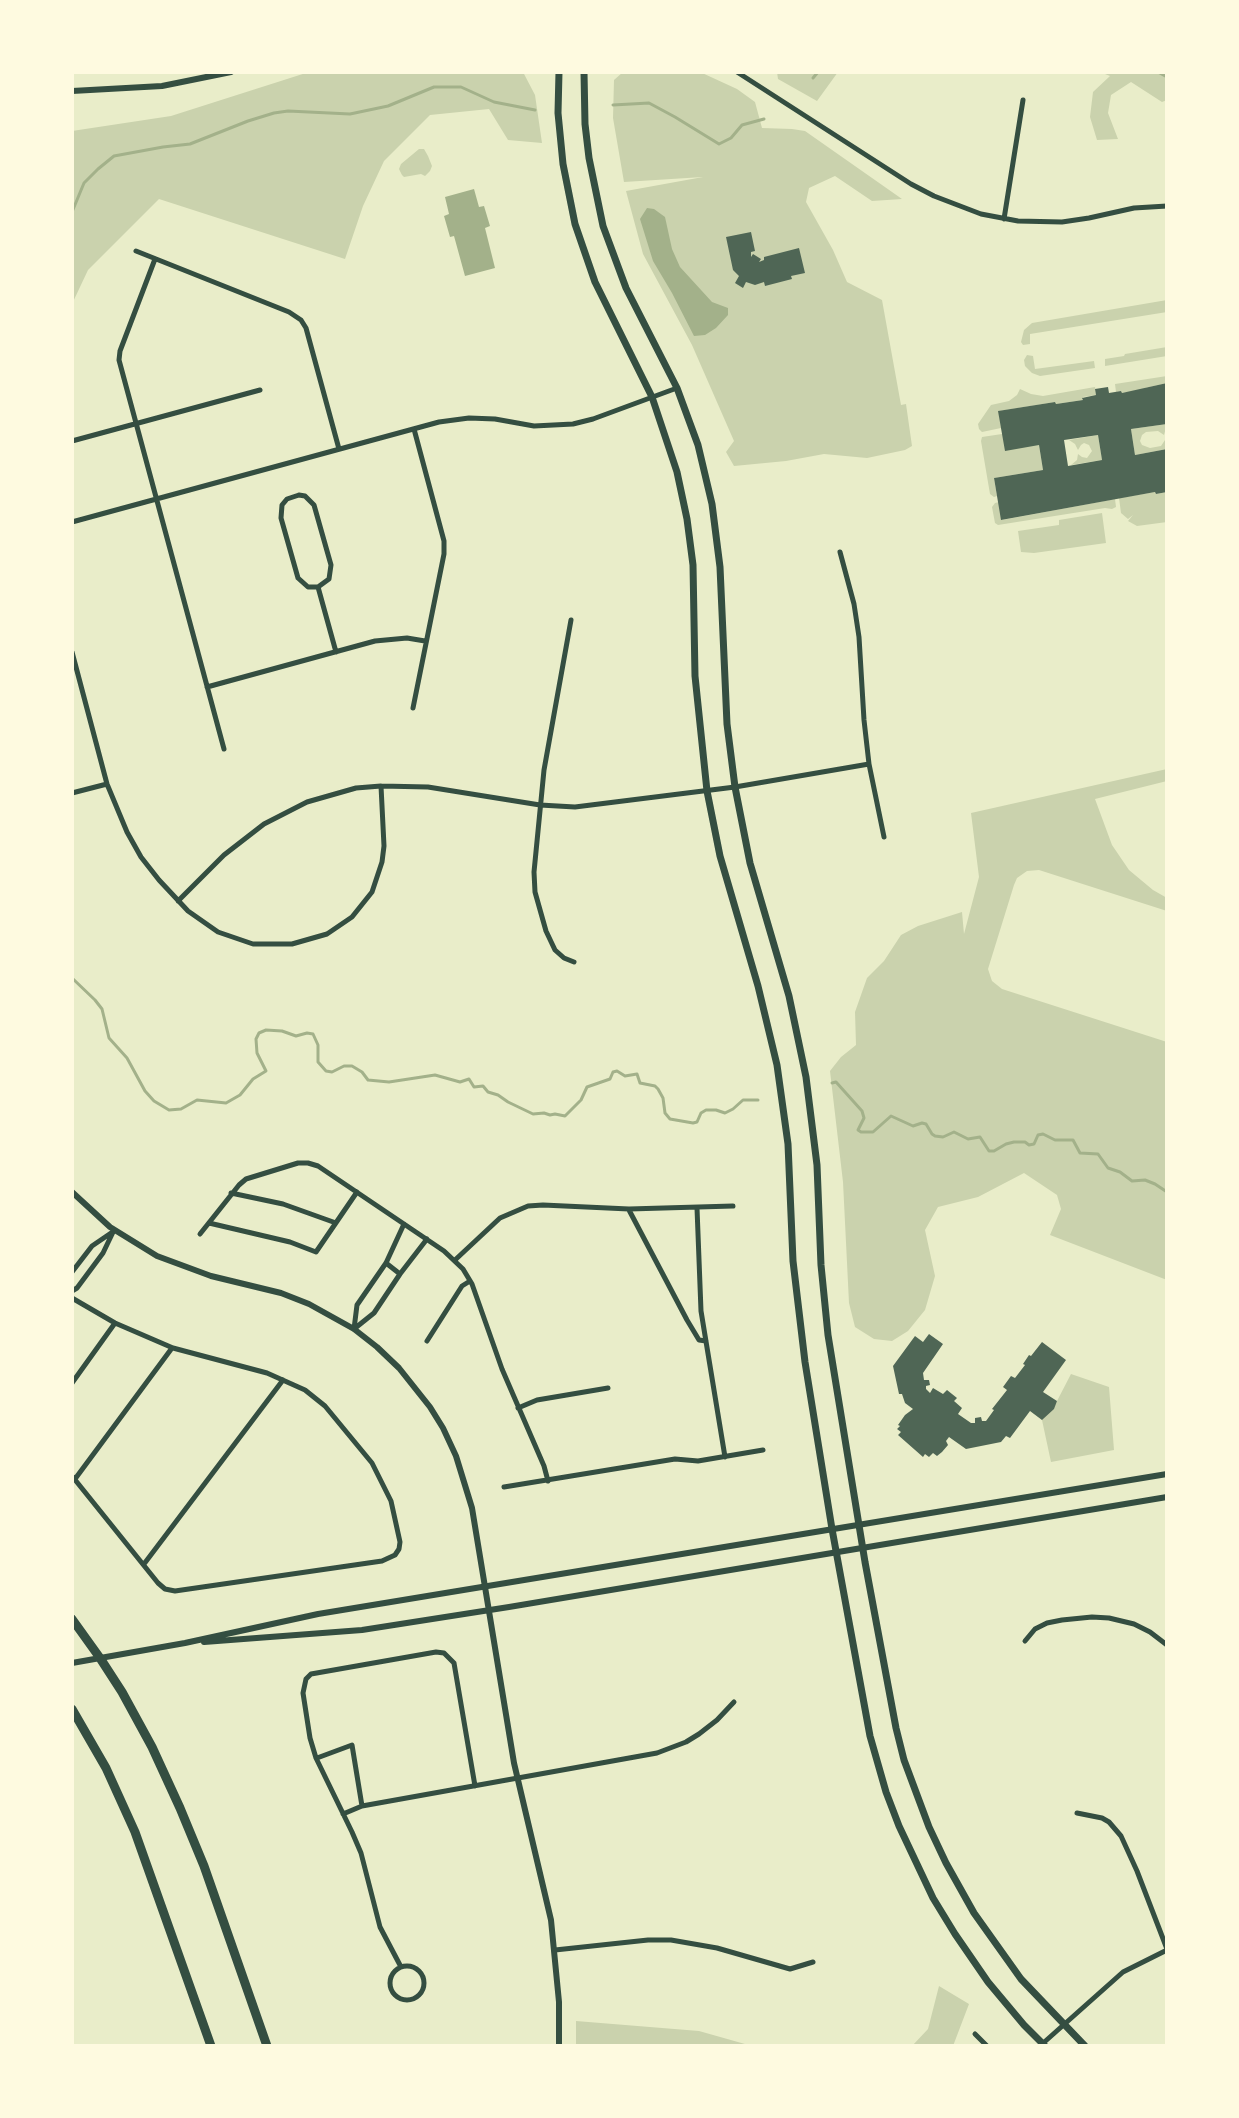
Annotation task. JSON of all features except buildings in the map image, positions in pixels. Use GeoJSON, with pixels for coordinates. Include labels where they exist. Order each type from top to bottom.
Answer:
{"type":"FeatureCollection","features":[{"type":"Feature","properties":{"kind":"highway"},"geometry":{"type":"LineString","coordinates":[[72,1619],[122,1692],[180,1808],[204,1866],[267,2046]]}},
{"type":"Feature","properties":{"kind":"highway"},"geometry":{"type":"LineString","coordinates":[[72,1709],[106,1768],[135,1832],[211,2046]]}},
{"type":"Feature","properties":{"kind":"main road"},"geometry":{"type":"LineString","coordinates":[[559,72],[558,113],[575,224],[595,282],[652,397],[677,472],[687,519],[693,565],[695,676],[707,791],[720,856],[758,986],[777,1065],[789,1155],[793,1261],[800,1325],[832,1529],[870,1736],[899,1826],[928,1887],[988,1982],[1043,2045]]}},
{"type":"Feature","properties":{"kind":"main road"},"geometry":{"type":"LineString","coordinates":[[584,72],[589,158],[603,226],[626,288],[677,388],[698,445],[718,535],[727,724],[735,787],[754,879],[789,996],[804,1065],[817,1165],[825,1309],[864,1548],[904,1760],[929,1827],[985,1931],[1021,1979],[1085,2046]]}},
{"type":"Feature","properties":{"kind":"street"},"geometry":{"type":"LineString","coordinates":[[72,91],[162,86],[231,72]]}},
{"type":"Feature","properties":{"kind":"street"},"geometry":{"type":"LineString","coordinates":[[737,72],[934,196],[957,206],[1004,219],[1062,222],[1134,208],[1167,206]]}},
{"type":"Feature","properties":{"kind":"street"},"geometry":{"type":"LineString","coordinates":[[1004,219],[1023,100]]}},
{"type":"Feature","properties":{"kind":"street"},"geometry":{"type":"LineString","coordinates":[[136,251],[289,312],[301,320],[306,328],[339,449]]}},
{"type":"Feature","properties":{"kind":"street"},"geometry":{"type":"LineString","coordinates":[[155,259],[120,351],[120,366],[224,749]]}},
{"type":"Feature","properties":{"kind":"street"},"geometry":{"type":"LineString","coordinates":[[72,522],[439,422],[469,418],[534,426],[573,424],[677,388]]}},
{"type":"Feature","properties":{"kind":"street"},"geometry":{"type":"LineString","coordinates":[[72,441],[260,390]]}},
{"type":"Feature","properties":{"kind":"street"},"geometry":{"type":"LineString","coordinates":[[413,708],[444,554],[444,541],[414,429]]}},
{"type":"Feature","properties":{"kind":"street"},"geometry":{"type":"LineString","coordinates":[[292,496],[305,496],[314,505],[332,572],[325,584],[318,587],[308,587],[298,578],[280,512],[292,496]]}},
{"type":"Feature","properties":{"kind":"street"},"geometry":{"type":"LineString","coordinates":[[840,552],[854,604],[869,764],[884,837]]}},
{"type":"Feature","properties":{"kind":"street"},"geometry":{"type":"LineString","coordinates":[[318,587],[336,652]]}},
{"type":"Feature","properties":{"kind":"street"},"geometry":{"type":"LineString","coordinates":[[571,620],[544,770],[534,872],[539,913],[555,950],[574,962]]}},
{"type":"Feature","properties":{"kind":"street"},"geometry":{"type":"LineString","coordinates":[[207,687],[389,639],[425,641]]}},
{"type":"Feature","properties":{"kind":"street"},"geometry":{"type":"LineString","coordinates":[[72,652],[107,784],[127,832],[141,857],[178,901],[218,932],[253,944],[292,944],[327,934],[340,926],[362,906],[378,878],[384,846],[381,786]]}},
{"type":"Feature","properties":{"kind":"street"},"geometry":{"type":"LineString","coordinates":[[178,901],[243,838],[307,802],[331,794],[381,786],[428,787],[540,805],[575,807],[735,787],[869,764]]}},
{"type":"Feature","properties":{"kind":"street"},"geometry":{"type":"LineString","coordinates":[[72,793],[107,784]]}},
{"type":"Feature","properties":{"kind":"street"},"geometry":{"type":"LineString","coordinates":[[200,1234],[231,1193],[246,1179],[298,1163],[318,1166],[427,1239],[455,1260],[470,1281],[548,1481]]}},
{"type":"Feature","properties":{"kind":"street"},"geometry":{"type":"LineString","coordinates":[[72,1192],[114,1230],[157,1256],[184,1268],[281,1293],[320,1309],[354,1329],[399,1368],[443,1428],[456,1456],[472,1508],[518,1778],[544,1885],[555,1950],[559,2046]]}},
{"type":"Feature","properties":{"kind":"street"},"geometry":{"type":"LineString","coordinates":[[209,1223],[290,1242],[316,1252],[357,1192]]}},
{"type":"Feature","properties":{"kind":"street"},"geometry":{"type":"LineString","coordinates":[[231,1193],[283,1204],[336,1223]]}},
{"type":"Feature","properties":{"kind":"street"},"geometry":{"type":"LineString","coordinates":[[455,1260],[500,1218],[528,1206],[629,1209],[733,1206]]}},
{"type":"Feature","properties":{"kind":"street"},"geometry":{"type":"LineString","coordinates":[[697,1207],[701,1311],[725,1457]]}},
{"type":"Feature","properties":{"kind":"street"},"geometry":{"type":"LineString","coordinates":[[629,1209],[687,1320],[699,1340],[706,1341]]}},
{"type":"Feature","properties":{"kind":"street"},"geometry":{"type":"LineString","coordinates":[[354,1329],[357,1305],[386,1263],[404,1224]]}},
{"type":"Feature","properties":{"kind":"street"},"geometry":{"type":"LineString","coordinates":[[72,1272],[92,1246],[114,1230]]}},
{"type":"Feature","properties":{"kind":"street"},"geometry":{"type":"LineString","coordinates":[[72,1291],[103,1253],[114,1230]]}},
{"type":"Feature","properties":{"kind":"street"},"geometry":{"type":"LineString","coordinates":[[354,1329],[374,1313],[427,1239]]}},
{"type":"Feature","properties":{"kind":"street"},"geometry":{"type":"LineString","coordinates":[[386,1263],[400,1274]]}},
{"type":"Feature","properties":{"kind":"street"},"geometry":{"type":"LineString","coordinates":[[427,1341],[462,1286],[470,1281]]}},
{"type":"Feature","properties":{"kind":"street"},"geometry":{"type":"LineString","coordinates":[[72,1298],[115,1323],[173,1348],[267,1373],[305,1390],[325,1406],[372,1463],[391,1501],[400,1542],[395,1555],[382,1561],[175,1591],[165,1589],[158,1583],[73,1478],[173,1348]]}},
{"type":"Feature","properties":{"kind":"street"},"geometry":{"type":"LineString","coordinates":[[72,1383],[115,1323]]}},
{"type":"Feature","properties":{"kind":"street"},"geometry":{"type":"LineString","coordinates":[[144,1564],[283,1380]]}},
{"type":"Feature","properties":{"kind":"street"},"geometry":{"type":"LineString","coordinates":[[518,1408],[537,1400],[608,1388]]}},
{"type":"Feature","properties":{"kind":"street"},"geometry":{"type":"LineString","coordinates":[[504,1487],[675,1459],[698,1461],[763,1450]]}},
{"type":"Feature","properties":{"kind":"street"},"geometry":{"type":"LineString","coordinates":[[72,1663],[185,1643],[318,1614],[1167,1474]]}},
{"type":"Feature","properties":{"kind":"street"},"geometry":{"type":"LineString","coordinates":[[185,1643],[362,1630],[1167,1497]]}},
{"type":"Feature","properties":{"kind":"street"},"geometry":{"type":"LineString","coordinates":[[1025,1641],[1035,1629],[1047,1623],[1092,1617],[1134,1624],[1167,1645]]}},
{"type":"Feature","properties":{"kind":"street"},"geometry":{"type":"LineString","coordinates":[[401,1967],[380,1927],[361,1853],[316,1758],[303,1686],[311,1674],[444,1653],[454,1663],[475,1786]]}},
{"type":"Feature","properties":{"kind":"street"},"geometry":{"type":"LineString","coordinates":[[343,1814],[362,1806],[657,1753],[699,1734],[734,1702]]}},
{"type":"Feature","properties":{"kind":"street"},"geometry":{"type":"LineString","coordinates":[[316,1758],[352,1745],[362,1806]]}},
{"type":"Feature","properties":{"kind":"street"},"geometry":{"type":"LineString","coordinates":[[1043,2045],[1123,1972],[1167,1950],[1121,1836],[1109,1822],[1077,1813]]}},
{"type":"Feature","properties":{"kind":"street"},"geometry":{"type":"LineString","coordinates":[[555,1950],[671,1940],[717,1948],[790,1969],[813,1962]]}},
{"type":"Feature","properties":{"kind":"street"},"geometry":{"type":"LineString","coordinates":[[401,1967],[414,1967],[422,1974],[423,1990],[414,1998],[403,1999],[391,1988],[391,1976],[401,1967]]}},
{"type":"Feature","properties":{"kind":"street"},"geometry":{"type":"LineString","coordinates":[[975,2034],[987,2046]]}},
{"type":"Feature","properties":{"kind":"shaded area"},"geometry":{"type":"Polygon","coordinates":[[[309,72],[523,72],[535,95],[542,143],[508,140],[489,109],[430,115],[384,161],[363,206],[345,259],[159,199],[88,270],[72,304],[72,131],[171,116],[309,72]]]}},
{"type":"Feature","properties":{"kind":"shaded area"},"geometry":{"type":"Polygon","coordinates":[[[623,72],[700,72],[737,89],[755,102],[762,128],[805,131],[902,199],[872,201],[835,176],[809,188],[806,202],[847,282],[882,300],[901,405],[906,404],[912,446],[867,458],[824,454],[734,466],[726,452],[734,441],[692,345],[643,254],[626,191],[703,177],[624,182],[613,118],[614,80],[623,72]]]}},
{"type":"Feature","properties":{"kind":"shaded area"},"geometry":{"type":"Polygon","coordinates":[[[777,72],[838,72],[817,101],[778,79],[777,72]]]}},
{"type":"Feature","properties":{"kind":"shaded area"},"geometry":{"type":"Polygon","coordinates":[[[1100,72],[1167,72],[1167,100],[1162,102],[1131,82],[1111,95],[1108,113],[1118,139],[1097,140],[1090,117],[1093,92],[1110,76],[1100,72]]]}},
{"type":"Feature","properties":{"kind":"shaded area"},"geometry":{"type":"Polygon","coordinates":[[[419,149],[424,149],[428,156],[432,166],[430,171],[425,176],[404,177],[399,169],[401,164],[419,149]]]}},
{"type":"Feature","properties":{"kind":"shaded area"},"geometry":{"type":"Polygon","coordinates":[[[474,189],[479,207],[484,206],[490,226],[485,228],[495,268],[465,276],[454,236],[450,237],[444,216],[449,214],[445,197],[474,189]]]}},
{"type":"Feature","properties":{"kind":"shaded area"},"geometry":{"type":"Polygon","coordinates":[[[647,208],[665,217],[672,249],[680,267],[712,302],[728,308],[728,315],[705,335],[694,336],[653,261],[640,219],[647,208]]]}},
{"type":"Feature","properties":{"kind":"shaded area"},"geometry":{"type":"Polygon","coordinates":[[[1167,300],[1167,312],[1030,334],[1030,344],[1023,345],[1021,342],[1024,330],[1032,323],[1167,300]]]}},
{"type":"Feature","properties":{"kind":"shaded area"},"geometry":{"type":"Polygon","coordinates":[[[1167,347],[1167,356],[1105,366],[1105,359],[1167,347]]]}},
{"type":"Feature","properties":{"kind":"shaded area"},"geometry":{"type":"Polygon","coordinates":[[[1027,355],[1033,356],[1035,369],[1094,361],[1095,368],[1040,376],[1025,366],[1027,355]]]}},
{"type":"Feature","properties":{"kind":"shaded area"},"geometry":{"type":"Polygon","coordinates":[[[1167,376],[1167,383],[1145,390],[1116,392],[1115,384],[1167,376]]]}},
{"type":"Feature","properties":{"kind":"shaded area"},"geometry":{"type":"Polygon","coordinates":[[[1095,387],[1096,395],[1083,397],[1083,400],[999,411],[1001,428],[982,432],[979,429],[978,424],[991,405],[1009,401],[1020,389],[1043,396],[1095,387]]]}},
{"type":"Feature","properties":{"kind":"shaded area"},"geometry":{"type":"Polygon","coordinates":[[[1167,424],[1164,435],[1158,431],[1146,432],[1140,441],[1150,448],[1161,446],[1165,440],[1167,449],[1135,455],[1131,429],[1167,424]]]}},
{"type":"Feature","properties":{"kind":"shaded area"},"geometry":{"type":"Polygon","coordinates":[[[1002,434],[1039,445],[1043,470],[994,478],[997,496],[994,497],[990,494],[981,441],[982,437],[1002,434]]]}},
{"type":"Feature","properties":{"kind":"shaded area"},"geometry":{"type":"Polygon","coordinates":[[[1098,435],[1102,460],[1071,465],[1078,454],[1087,458],[1092,451],[1084,443],[1078,450],[1069,440],[1098,435]]]}},
{"type":"Feature","properties":{"kind":"shaded area"},"geometry":{"type":"Polygon","coordinates":[[[1167,492],[1167,522],[1137,526],[1128,521],[1133,515],[1128,519],[1121,513],[1119,498],[1167,492]]]}},
{"type":"Feature","properties":{"kind":"shaded area"},"geometry":{"type":"Polygon","coordinates":[[[1115,499],[1116,507],[1112,509],[998,525],[992,507],[999,502],[1002,520],[1115,499]]]}},
{"type":"Feature","properties":{"kind":"shaded area"},"geometry":{"type":"Polygon","coordinates":[[[1102,513],[1106,543],[1021,552],[1018,531],[1059,525],[1059,520],[1102,513]]]}},
{"type":"Feature","properties":{"kind":"shaded area"},"geometry":{"type":"Polygon","coordinates":[[[1167,769],[1167,781],[1095,799],[1112,845],[1129,870],[1167,898],[1167,911],[1039,870],[1027,871],[1017,878],[1014,885],[988,969],[992,981],[1002,989],[1167,1042],[1167,1280],[1050,1235],[1061,1209],[1057,1195],[1024,1173],[978,1197],[938,1207],[925,1230],[935,1276],[925,1310],[908,1331],[892,1341],[874,1339],[855,1327],[849,1303],[843,1182],[830,1071],[856,1045],[855,1012],[867,978],[884,961],[901,935],[918,926],[962,912],[964,934],[979,877],[971,813],[1167,769]]]}},
{"type":"Feature","properties":{"kind":"shaded area"},"geometry":{"type":"Polygon","coordinates":[[[1071,1374],[1109,1387],[1114,1450],[1051,1462],[1042,1420],[1057,1401],[1071,1374]]]}},
{"type":"Feature","properties":{"kind":"shaded area"},"geometry":{"type":"Polygon","coordinates":[[[939,1986],[969,2004],[953,2046],[912,2046],[928,2029],[939,1986]]]}},
{"type":"Feature","properties":{"kind":"shaded area"},"geometry":{"type":"Polygon","coordinates":[[[576,2021],[699,2031],[752,2046],[576,2046],[576,2021]]]}},
{"type":"Feature","properties":{"kind":"waterway"},"geometry":{"type":"LineString","coordinates":[[813,78],[818,72]]}},
{"type":"Feature","properties":{"kind":"waterway"},"geometry":{"type":"LineString","coordinates":[[1158,72],[1167,77]]}},
{"type":"Feature","properties":{"kind":"waterway"},"geometry":{"type":"LineString","coordinates":[[72,212],[84,183],[114,156],[190,144],[274,113],[350,114],[388,106],[434,87],[461,87],[494,102],[535,110]]}},
{"type":"Feature","properties":{"kind":"waterway"},"geometry":{"type":"LineString","coordinates":[[613,105],[649,103],[719,144],[731,138],[742,125],[764,119]]}},
{"type":"Feature","properties":{"kind":"waterway"},"geometry":{"type":"LineString","coordinates":[[72,978],[102,1009],[109,1038],[127,1058],[145,1091],[169,1110],[181,1109],[197,1100],[226,1103],[240,1095],[253,1079],[266,1071],[257,1053],[256,1039],[259,1033],[266,1030],[296,1036],[313,1034],[318,1045],[318,1062],[326,1071],[352,1066],[368,1080],[389,1082],[435,1075],[460,1082],[469,1079],[474,1087],[483,1086],[488,1092],[533,1114],[565,1116],[581,1100],[587,1087],[610,1079],[617,1071],[625,1076],[637,1074],[640,1083],[655,1086],[670,1119],[693,1123],[706,1110],[725,1113],[743,1100],[758,1100]]}},
{"type":"Feature","properties":{"kind":"waterway"},"geometry":{"type":"LineString","coordinates":[[832,1083],[836,1082],[862,1111],[864,1118],[858,1130],[861,1132],[873,1132],[891,1116],[913,1126],[926,1124],[935,1136],[943,1137],[954,1132],[968,1139],[980,1137],[989,1151],[1014,1142],[1034,1144],[1038,1135],[1043,1134],[1055,1140],[1073,1140],[1080,1153],[1098,1154],[1108,1168],[1132,1181],[1145,1180],[1167,1192]]}}]}
